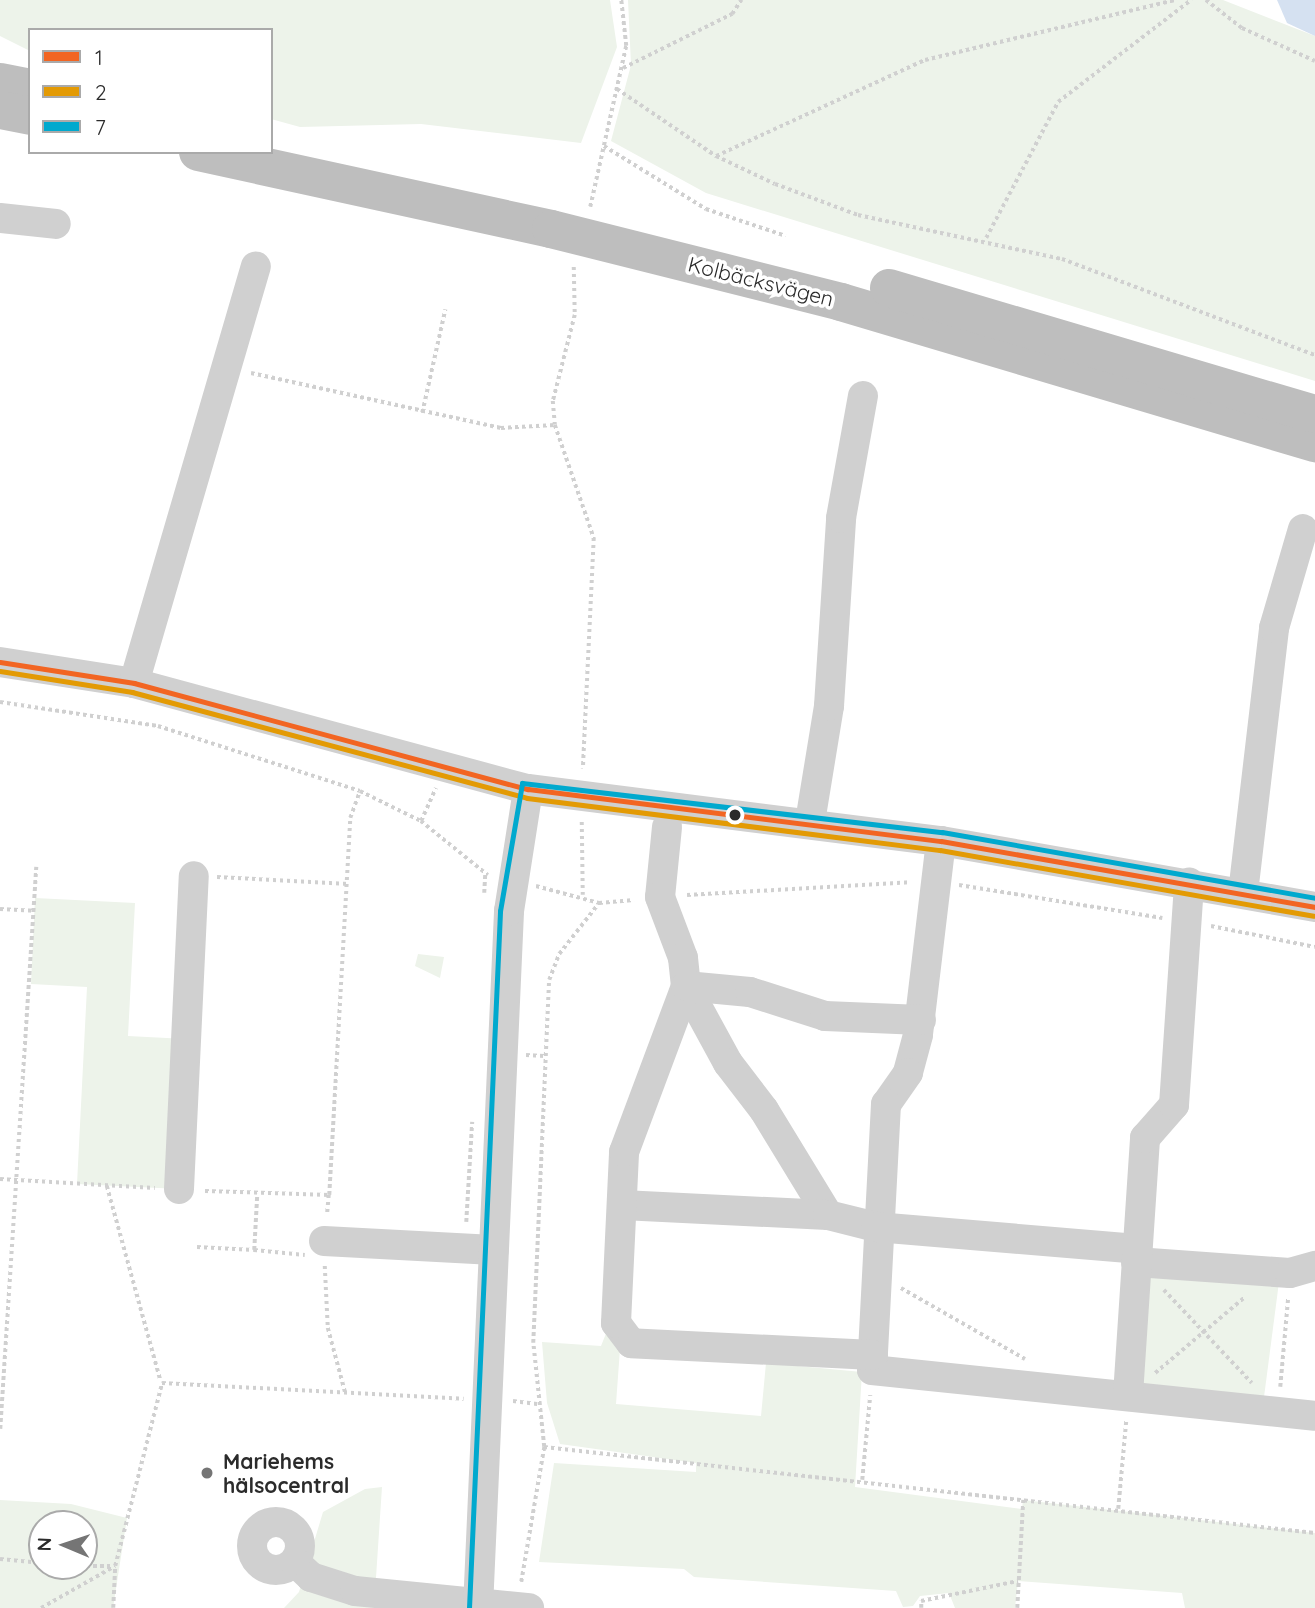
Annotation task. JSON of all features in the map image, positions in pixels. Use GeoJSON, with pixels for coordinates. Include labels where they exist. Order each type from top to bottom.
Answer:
{"type":"FeatureCollection","features":[{"type":"Feature","properties":{"kind":"highway"},"geometry":{"type":"LineString","coordinates":[[0,82],[28,88]]}},
{"type":"Feature","properties":{"kind":"highway"},"geometry":{"type":"LineString","coordinates":[[0,110],[28,116]]}},
{"type":"Feature","properties":{"kind":"highway","name":"Kolbäcksvägen"},"geometry":{"type":"LineString","coordinates":[[273,141],[845,276],[1315,414]]}},
{"type":"Feature","properties":{"kind":"highway","name":"Kolbäcksvägen"},"geometry":{"type":"LineString","coordinates":[[207,154],[551,229],[841,302],[1315,443]]}},
{"type":"Feature","properties":{"kind":"street"},"geometry":{"type":"LineString","coordinates":[[0,218],[56,224]]}},
{"type":"Feature","properties":{"kind":"street"},"geometry":{"type":"LineString","coordinates":[[134,682],[256,265]]}},
{"type":"Feature","properties":{"kind":"street"},"geometry":{"type":"LineString","coordinates":[[810,822],[829,706],[841,518],[863,397]]}},
{"type":"Feature","properties":{"kind":"street"},"geometry":{"type":"LineString","coordinates":[[1243,893],[1274,628],[1303,529]]}},
{"type":"Feature","properties":{"kind":"street"},"geometry":{"type":"LineString","coordinates":[[0,662],[134,682],[528,789],[810,822],[941,841],[1315,907]]}},
{"type":"Feature","properties":{"kind":"street"},"geometry":{"type":"LineString","coordinates":[[479,1605],[512,881],[528,789]]}},
{"type":"Feature","properties":{"kind":"street"},"geometry":{"type":"LineString","coordinates":[[667,827],[660,897],[683,958],[686,986],[727,1063],[764,1110],[828,1215]]}},
{"type":"Feature","properties":{"kind":"street"},"geometry":{"type":"LineString","coordinates":[[872,1362],[876,1227],[886,1104],[908,1073],[921,1020],[934,881],[941,841]]}},
{"type":"Feature","properties":{"kind":"street"},"geometry":{"type":"LineString","coordinates":[[179,1189],[194,876]]}},
{"type":"Feature","properties":{"kind":"street"},"geometry":{"type":"LineString","coordinates":[[1128,1395],[1145,1138],[1174,1105],[1189,883]]}},
{"type":"Feature","properties":{"kind":"street"},"geometry":{"type":"LineString","coordinates":[[686,986],[750,992],[825,1016],[921,1020]]}},
{"type":"Feature","properties":{"kind":"street"},"geometry":{"type":"LineString","coordinates":[[686,986],[624,1152],[616,1323],[631,1343],[872,1362],[1315,1416]]}},
{"type":"Feature","properties":{"kind":"street"},"geometry":{"type":"LineString","coordinates":[[622,1205],[828,1215],[876,1227],[1293,1271]]}},
{"type":"Feature","properties":{"kind":"street"},"geometry":{"type":"LineString","coordinates":[[324,1249],[494,1250]]}},
{"type":"Feature","properties":{"kind":"street"},"geometry":{"type":"LineString","coordinates":[[295,1562],[311,1577],[355,1591],[479,1605],[523,1607]]}},
{"type":"Feature","properties":{"kind":"path"},"geometry":{"type":"LineString","coordinates":[[590,207],[622,68],[621,0]]}},
{"type":"Feature","properties":{"kind":"path"},"geometry":{"type":"LineString","coordinates":[[622,68],[732,14],[741,0]]}},
{"type":"Feature","properties":{"kind":"path"},"geometry":{"type":"LineString","coordinates":[[716,156],[925,60],[1174,0]]}},
{"type":"Feature","properties":{"kind":"path"},"geometry":{"type":"LineString","coordinates":[[986,238],[1058,102],[1191,0]]}},
{"type":"Feature","properties":{"kind":"path"},"geometry":{"type":"LineString","coordinates":[[1206,0],[1242,28],[1315,61]]}},
{"type":"Feature","properties":{"kind":"path"},"geometry":{"type":"LineString","coordinates":[[617,89],[716,156],[858,215],[986,238],[1062,259],[1315,355]]}},
{"type":"Feature","properties":{"kind":"path"},"geometry":{"type":"LineString","coordinates":[[604,145],[706,209],[786,236]]}},
{"type":"Feature","properties":{"kind":"path"},"geometry":{"type":"LineString","coordinates":[[577,254],[575,315],[556,378],[555,425],[594,538],[582,774]]}},
{"type":"Feature","properties":{"kind":"path"},"geometry":{"type":"LineString","coordinates":[[422,413],[445,310]]}},
{"type":"Feature","properties":{"kind":"path"},"geometry":{"type":"LineString","coordinates":[[228,368],[422,413],[501,428],[555,425]]}},
{"type":"Feature","properties":{"kind":"path"},"geometry":{"type":"LineString","coordinates":[[0,702],[158,726],[360,791],[421,821],[485,874],[583,895],[599,904],[660,897],[934,881],[1186,921],[1315,947]]}},
{"type":"Feature","properties":{"kind":"path"},"geometry":{"type":"LineString","coordinates":[[346,1395],[328,1328],[324,1249],[349,884],[351,818],[360,791]]}},
{"type":"Feature","properties":{"kind":"path"},"geometry":{"type":"LineString","coordinates":[[421,821],[435,795]]}},
{"type":"Feature","properties":{"kind":"path"},"geometry":{"type":"LineString","coordinates":[[582,831],[583,895]]}},
{"type":"Feature","properties":{"kind":"path"},"geometry":{"type":"LineString","coordinates":[[0,1429],[36,867]]}},
{"type":"Feature","properties":{"kind":"path"},"geometry":{"type":"LineString","coordinates":[[194,876],[349,884]]}},
{"type":"Feature","properties":{"kind":"path"},"geometry":{"type":"LineString","coordinates":[[523,1607],[544,1447],[539,1404],[536,1219],[550,980],[559,954],[599,904]]}},
{"type":"Feature","properties":{"kind":"path"},"geometry":{"type":"LineString","coordinates":[[0,909],[34,911]]}},
{"type":"Feature","properties":{"kind":"path"},"geometry":{"type":"LineString","coordinates":[[0,1179],[257,1194],[329,1195]]}},
{"type":"Feature","properties":{"kind":"path"},"geometry":{"type":"LineString","coordinates":[[107,1186],[162,1383],[115,1566],[113,1608]]}},
{"type":"Feature","properties":{"kind":"path"},"geometry":{"type":"LineString","coordinates":[[254,1250],[257,1194]]}},
{"type":"Feature","properties":{"kind":"path"},"geometry":{"type":"LineString","coordinates":[[197,1247],[254,1250],[324,1249]]}},
{"type":"Feature","properties":{"kind":"path"},"geometry":{"type":"LineString","coordinates":[[1137,1255],[1278,1410]]}},
{"type":"Feature","properties":{"kind":"path"},"geometry":{"type":"LineString","coordinates":[[1278,1410],[1293,1271]]}},
{"type":"Feature","properties":{"kind":"path"},"geometry":{"type":"LineString","coordinates":[[1118,1509],[1128,1395],[1293,1271]]}},
{"type":"Feature","properties":{"kind":"path"},"geometry":{"type":"LineString","coordinates":[[874,1273],[1036,1364]]}},
{"type":"Feature","properties":{"kind":"path"},"geometry":{"type":"LineString","coordinates":[[862,1480],[872,1362]]}},
{"type":"Feature","properties":{"kind":"path"},"geometry":{"type":"LineString","coordinates":[[162,1383],[346,1395],[473,1399]]}},
{"type":"Feature","properties":{"kind":"path"},"geometry":{"type":"LineString","coordinates":[[510,1401],[539,1404]]}},
{"type":"Feature","properties":{"kind":"path"},"geometry":{"type":"LineString","coordinates":[[544,1447],[862,1480],[1315,1533]]}},
{"type":"Feature","properties":{"kind":"path"},"geometry":{"type":"LineString","coordinates":[[1017,1608],[1023,1500]]}},
{"type":"Feature","properties":{"kind":"path"},"geometry":{"type":"LineString","coordinates":[[0,1559],[28,1562]]}},
{"type":"Feature","properties":{"kind":"path"},"geometry":{"type":"LineString","coordinates":[[98,1566],[115,1566]]}},
{"type":"Feature","properties":{"kind":"path"},"geometry":{"type":"LineString","coordinates":[[40,1608],[115,1566]]}},
{"type":"Feature","properties":{"kind":"path"},"geometry":{"type":"LineString","coordinates":[[921,1608],[921,1601],[1018,1581]]}},
{"type":"Feature","properties":{"kind":"shaded area"},"geometry":{"type":"Polygon","coordinates":[[[0,0],[610,0],[617,47],[581,143],[421,124],[300,127],[273,120],[273,28],[28,28],[28,50],[0,36],[0,0]]]}},
{"type":"Feature","properties":{"kind":"shaded area"},"geometry":{"type":"Polygon","coordinates":[[[628,0],[1223,0],[1315,36],[1315,381],[706,193],[611,141],[631,65],[628,0]]]}},
{"type":"Feature","properties":{"kind":"shaded area"},"geometry":{"type":"Polygon","coordinates":[[[35,898],[135,903],[128,1036],[186,1039],[179,1189],[77,1184],[87,987],[31,984],[35,898]]]}},
{"type":"Feature","properties":{"kind":"shaded area"},"geometry":{"type":"Polygon","coordinates":[[[418,954],[444,957],[440,978],[415,966],[418,954]]]}},
{"type":"Feature","properties":{"kind":"shaded area"},"geometry":{"type":"Polygon","coordinates":[[[1145,1262],[1279,1282],[1264,1397],[1136,1386],[1145,1262]]]}},
{"type":"Feature","properties":{"kind":"shaded area"},"geometry":{"type":"Polygon","coordinates":[[[607,1331],[620,1349],[616,1404],[761,1416],[766,1363],[862,1372],[855,1487],[1022,1509],[1023,1500],[1315,1533],[1315,1608],[1185,1608],[1182,1593],[1018,1581],[1015,1608],[955,1608],[949,1593],[920,1596],[913,1606],[903,1607],[896,1591],[694,1577],[684,1569],[539,1562],[554,1463],[696,1472],[696,1463],[560,1444],[547,1403],[542,1342],[601,1346],[607,1331]]]}},
{"type":"Feature","properties":{"kind":"shaded area"},"geometry":{"type":"Polygon","coordinates":[[[382,1487],[374,1608],[284,1608],[299,1592],[323,1512],[365,1489],[382,1487]]]}},
{"type":"Feature","properties":{"kind":"shaded area"},"geometry":{"type":"Polygon","coordinates":[[[0,1500],[71,1504],[95,1510],[28,1510],[28,1580],[98,1580],[98,1511],[127,1518],[113,1608],[0,1608],[0,1500]]]}},
{"type":"Feature","properties":{"kind":"water"},"geometry":{"type":"Polygon","coordinates":[[[1277,0],[1315,0],[1315,36],[1287,23],[1277,0]]]}},
{"type":"Feature","properties":{"kind":"transit line","name":"1"},"geometry":{"type":"LineString","coordinates":[[0,662],[134,683],[528,789],[941,841],[1315,907]]}},
{"type":"Feature","properties":{"kind":"transit line","name":"2"},"geometry":{"type":"LineString","coordinates":[[0,671],[132,692],[527,798],[940,850],[1313,916]]}},
{"type":"Feature","properties":{"kind":"transit line","name":"7"},"geometry":{"type":"LineString","coordinates":[[469,1608],[500,911],[522,783],[942,832],[1315,898]]}},
{"type":"Feature","properties":{"kind":"place","name":"Mariehems hälsocentral"},"geometry":{"type":"Point","coordinates":[207,1473]}}]}
